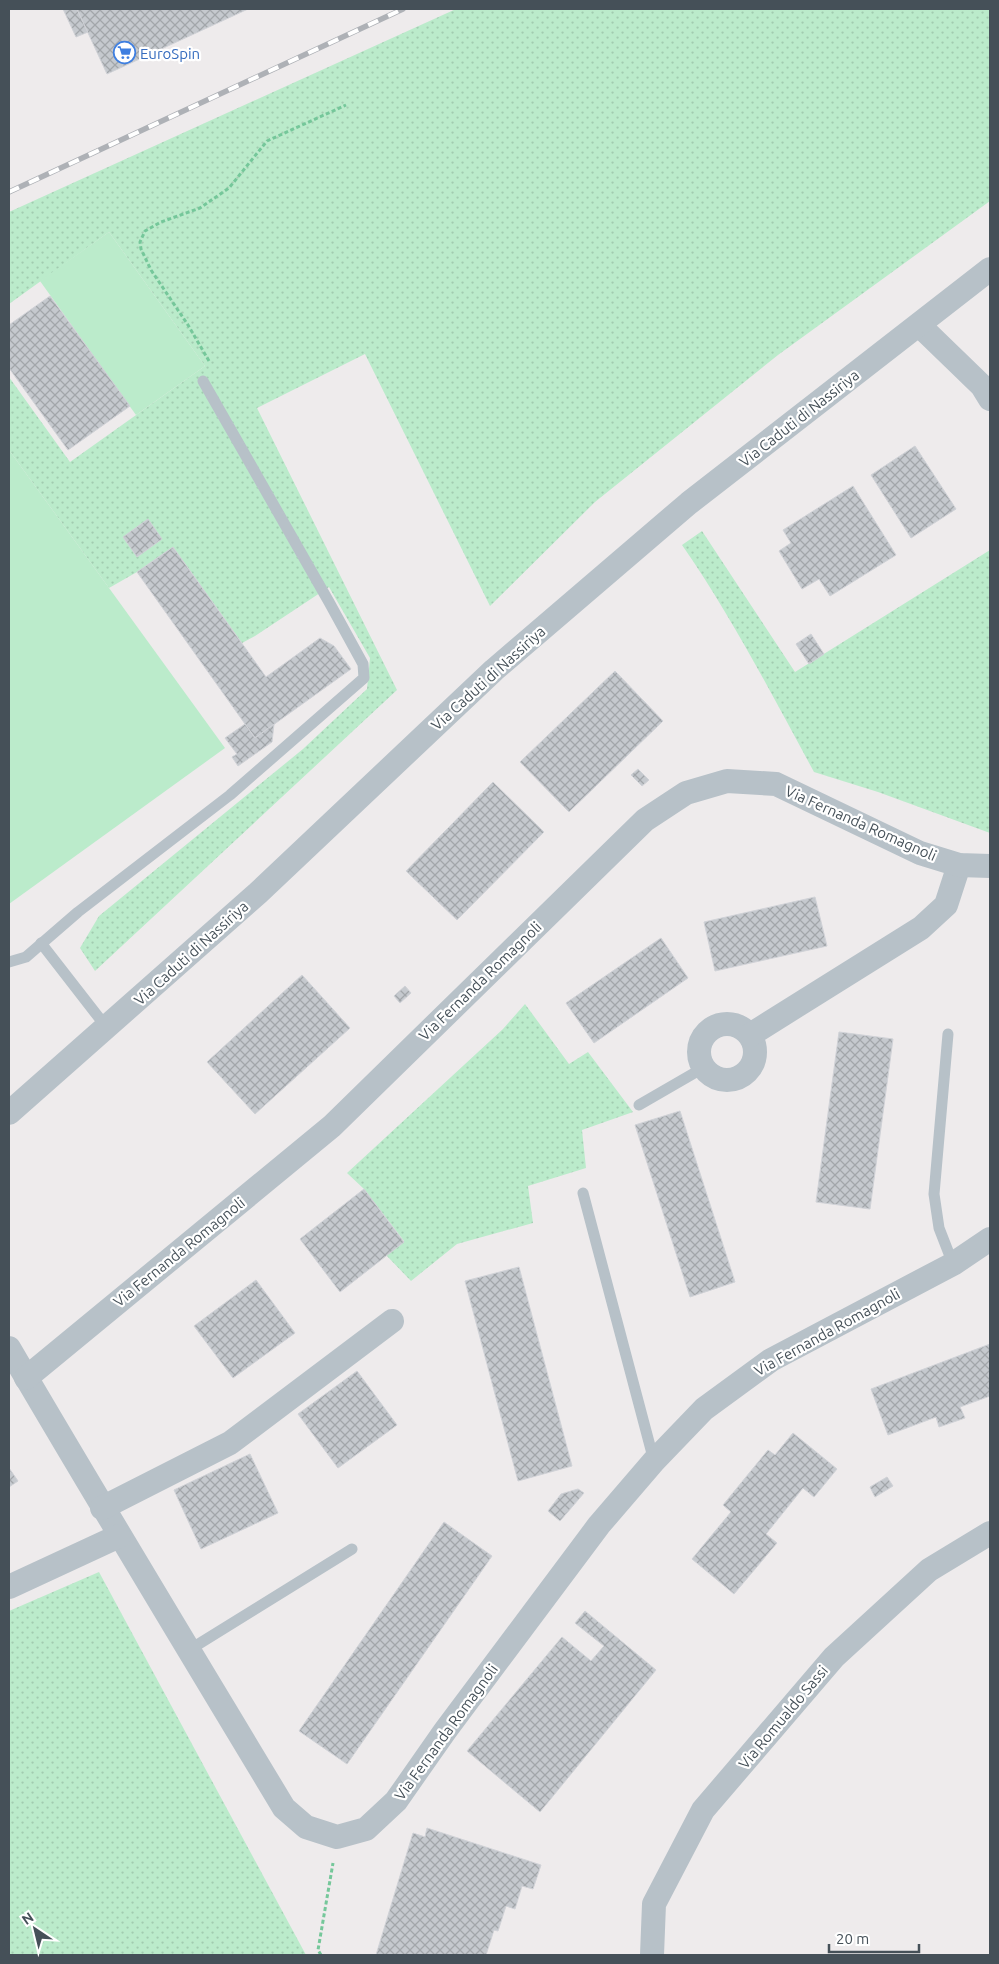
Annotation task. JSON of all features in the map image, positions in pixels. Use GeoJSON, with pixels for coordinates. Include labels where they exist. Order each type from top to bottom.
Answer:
{"type":"FeatureCollection","features":[{"type":"Feature","properties":{"kind":"street","name":"Via Caduti di Nassiriya"},"geometry":{"type":"LineString","coordinates":[[13,1102],[106,1028],[258,893],[501,664],[689,502],[990,269]]}},
{"type":"Feature","properties":{"kind":"street"},"geometry":{"type":"LineString","coordinates":[[919,325],[982,386],[990,399]]}},
{"type":"Feature","properties":{"kind":"street","name":"Via Fernanda Romagnoli"},"geometry":{"type":"LineString","coordinates":[[26,1378],[332,1126],[645,820],[686,793],[727,781],[776,784],[920,853],[959,865],[990,866]]}},
{"type":"Feature","properties":{"kind":"street"},"geometry":{"type":"LineString","coordinates":[[750,1036],[921,928],[946,905],[959,865]]}},
{"type":"Feature","properties":{"kind":"street"},"geometry":{"type":"LineString","coordinates":[[720,1024],[732,1024],[742,1028],[750,1036],[754,1045],[755,1057],[751,1068],[743,1075],[733,1080],[722,1080],[711,1076],[703,1068],[699,1058],[698,1047],[702,1037],[710,1029],[720,1024]]}},
{"type":"Feature","properties":{"kind":"street","name":"Via Fernanda Romagnoli"},"geometry":{"type":"LineString","coordinates":[[337,1837],[366,1829],[396,1801],[445,1731],[599,1525],[654,1461],[704,1409],[770,1360],[953,1264],[990,1239]]}},
{"type":"Feature","properties":{"kind":"street"},"geometry":{"type":"LineString","coordinates":[[102,1508],[230,1443],[392,1321]]}},
{"type":"Feature","properties":{"kind":"street"},"geometry":{"type":"LineString","coordinates":[[9,1348],[102,1508],[190,1650],[284,1808],[306,1827],[337,1837]]}},
{"type":"Feature","properties":{"kind":"street","name":"Via Romualdo Sassi"},"geometry":{"type":"LineString","coordinates":[[652,1955],[654,1904],[703,1810],[834,1657],[929,1570],[990,1534]]}},
{"type":"Feature","properties":{"kind":"street"},"geometry":{"type":"LineString","coordinates":[[9,1588],[119,1536]]}},
{"type":"Feature","properties":{"kind":"lane"},"geometry":{"type":"LineString","coordinates":[[9,962],[26,957],[78,912],[230,795],[364,678],[363,664],[334,610],[203,381]]}},
{"type":"Feature","properties":{"kind":"lane"},"geometry":{"type":"LineString","coordinates":[[41,943],[106,1028]]}},
{"type":"Feature","properties":{"kind":"lane"},"geometry":{"type":"LineString","coordinates":[[948,1034],[934,1194],[939,1228],[953,1264]]}},
{"type":"Feature","properties":{"kind":"lane"},"geometry":{"type":"LineString","coordinates":[[638,1105],[703,1068]]}},
{"type":"Feature","properties":{"kind":"lane"},"geometry":{"type":"LineString","coordinates":[[583,1193],[654,1461]]}},
{"type":"Feature","properties":{"kind":"lane"},"geometry":{"type":"LineString","coordinates":[[190,1650],[352,1550]]}},
{"type":"Feature","properties":{"kind":"path"},"geometry":{"type":"LineString","coordinates":[[203,381],[210,363],[188,325],[147,263],[140,242],[145,231],[161,222],[200,208],[222,193],[267,142],[346,105]]}},
{"type":"Feature","properties":{"kind":"path"},"geometry":{"type":"LineString","coordinates":[[320,1955],[318,1950],[337,1837]]}},
{"type":"Feature","properties":{"kind":"green space"},"geometry":{"type":"Polygon","coordinates":[[[456,9],[990,9],[990,201],[778,355],[595,502],[490,606],[365,354],[257,408],[397,690],[95,971],[80,948],[99,916],[303,749],[367,689],[370,658],[329,587],[242,643],[173,547],[137,572],[109,588],[9,450],[9,377],[70,462],[205,366],[109,232],[9,304],[9,212],[456,9]]]}},
{"type":"Feature","properties":{"kind":"green space"},"geometry":{"type":"Polygon","coordinates":[[[109,232],[205,366],[136,415],[40,281],[109,232]]]}},
{"type":"Feature","properties":{"kind":"green space"},"geometry":{"type":"Polygon","coordinates":[[[9,450],[225,748],[9,904],[9,450]]]}},
{"type":"Feature","properties":{"kind":"green space"},"geometry":{"type":"Polygon","coordinates":[[[702,531],[795,672],[990,550],[990,833],[878,792],[814,772],[735,628],[682,545],[702,531]]]}},
{"type":"Feature","properties":{"kind":"green space"},"geometry":{"type":"Polygon","coordinates":[[[525,1004],[569,1064],[588,1052],[633,1112],[582,1130],[586,1168],[528,1186],[533,1223],[457,1244],[411,1281],[386,1255],[404,1241],[364,1189],[347,1173],[503,1029],[525,1004]]]}},
{"type":"Feature","properties":{"kind":"green space"},"geometry":{"type":"Polygon","coordinates":[[[99,1572],[306,1955],[9,1955],[9,1611],[99,1572]]]}},
{"type":"Feature","properties":{"kind":"building"},"geometry":{"type":"Polygon","coordinates":[[[63,9],[77,9],[88,32],[76,37],[63,9]]]}},
{"type":"Feature","properties":{"kind":"building","name":"EuroSpin"},"geometry":{"type":"Polygon","coordinates":[[[77,9],[248,9],[107,74],[77,9]]]}},
{"type":"Feature","properties":{"kind":"building"},"geometry":{"type":"Polygon","coordinates":[[[50,296],[130,406],[68,450],[9,368],[9,325],[50,296]]]}},
{"type":"Feature","properties":{"kind":"building"},"geometry":{"type":"Polygon","coordinates":[[[915,446],[956,509],[911,538],[871,475],[915,446]]]}},
{"type":"Feature","properties":{"kind":"building"},"geometry":{"type":"Polygon","coordinates":[[[853,486],[896,555],[830,596],[819,579],[802,589],[779,551],[791,543],[783,530],[853,486]]]}},
{"type":"Feature","properties":{"kind":"building"},"geometry":{"type":"Polygon","coordinates":[[[148,519],[162,539],[137,557],[123,537],[148,519]]]}},
{"type":"Feature","properties":{"kind":"building"},"geometry":{"type":"Polygon","coordinates":[[[173,547],[266,677],[320,638],[334,646],[351,669],[255,738],[137,572],[173,547]]]}},
{"type":"Feature","properties":{"kind":"building"},"geometry":{"type":"Polygon","coordinates":[[[811,634],[824,654],[809,664],[796,644],[811,634]]]}},
{"type":"Feature","properties":{"kind":"building"},"geometry":{"type":"Polygon","coordinates":[[[615,671],[663,721],[569,812],[520,762],[615,671]]]}},
{"type":"Feature","properties":{"kind":"building"},"geometry":{"type":"Polygon","coordinates":[[[245,724],[255,738],[274,724],[272,742],[238,766],[232,757],[237,754],[225,738],[245,724]]]}},
{"type":"Feature","properties":{"kind":"building"},"geometry":{"type":"Polygon","coordinates":[[[638,769],[649,780],[642,786],[631,775],[638,769]]]}},
{"type":"Feature","properties":{"kind":"building"},"geometry":{"type":"Polygon","coordinates":[[[493,782],[544,832],[457,920],[406,871],[493,782]]]}},
{"type":"Feature","properties":{"kind":"building"},"geometry":{"type":"Polygon","coordinates":[[[815,897],[827,946],[715,971],[704,922],[815,897]]]}},
{"type":"Feature","properties":{"kind":"building"},"geometry":{"type":"Polygon","coordinates":[[[661,938],[688,978],[594,1043],[566,1003],[661,938]]]}},
{"type":"Feature","properties":{"kind":"building"},"geometry":{"type":"Polygon","coordinates":[[[302,975],[350,1028],[255,1114],[207,1062],[302,975]]]}},
{"type":"Feature","properties":{"kind":"building"},"geometry":{"type":"Polygon","coordinates":[[[405,986],[411,993],[400,1003],[394,996],[405,986]]]}},
{"type":"Feature","properties":{"kind":"building"},"geometry":{"type":"Polygon","coordinates":[[[839,1032],[893,1039],[870,1209],[816,1202],[839,1032]]]}},
{"type":"Feature","properties":{"kind":"building"},"geometry":{"type":"Polygon","coordinates":[[[680,1111],[735,1282],[690,1297],[635,1125],[680,1111]]]}},
{"type":"Feature","properties":{"kind":"building"},"geometry":{"type":"Polygon","coordinates":[[[364,1189],[404,1242],[340,1292],[300,1239],[364,1189]]]}},
{"type":"Feature","properties":{"kind":"building"},"geometry":{"type":"Polygon","coordinates":[[[519,1267],[572,1466],[518,1481],[465,1281],[519,1267]]]}},
{"type":"Feature","properties":{"kind":"building"},"geometry":{"type":"Polygon","coordinates":[[[256,1280],[295,1333],[233,1378],[194,1326],[256,1280]]]}},
{"type":"Feature","properties":{"kind":"building"},"geometry":{"type":"Polygon","coordinates":[[[990,1344],[990,1396],[960,1407],[965,1418],[939,1427],[936,1417],[888,1435],[871,1389],[990,1344]]]}},
{"type":"Feature","properties":{"kind":"building"},"geometry":{"type":"Polygon","coordinates":[[[357,1371],[397,1425],[338,1468],[298,1414],[357,1371]]]}},
{"type":"Feature","properties":{"kind":"building"},"geometry":{"type":"Polygon","coordinates":[[[793,1433],[837,1469],[814,1497],[803,1488],[766,1534],[777,1543],[734,1594],[692,1559],[731,1512],[723,1505],[768,1450],[775,1455],[793,1433]]]}},
{"type":"Feature","properties":{"kind":"building"},"geometry":{"type":"Polygon","coordinates":[[[250,1454],[278,1513],[201,1549],[174,1490],[250,1454]]]}},
{"type":"Feature","properties":{"kind":"building"},"geometry":{"type":"Polygon","coordinates":[[[9,1468],[18,1481],[9,1487],[9,1468]]]}},
{"type":"Feature","properties":{"kind":"building"},"geometry":{"type":"Polygon","coordinates":[[[887,1477],[893,1486],[875,1497],[870,1487],[887,1477]]]}},
{"type":"Feature","properties":{"kind":"building"},"geometry":{"type":"Polygon","coordinates":[[[578,1489],[584,1493],[560,1521],[548,1511],[561,1494],[578,1489]]]}},
{"type":"Feature","properties":{"kind":"building"},"geometry":{"type":"Polygon","coordinates":[[[444,1522],[492,1556],[347,1764],[299,1731],[444,1522]]]}},
{"type":"Feature","properties":{"kind":"building"},"geometry":{"type":"Polygon","coordinates":[[[585,1611],[656,1670],[540,1812],[467,1751],[562,1637],[591,1661],[604,1646],[575,1623],[585,1611]]]}},
{"type":"Feature","properties":{"kind":"building"},"geometry":{"type":"Polygon","coordinates":[[[427,1828],[541,1865],[533,1889],[522,1886],[515,1909],[506,1906],[498,1931],[494,1930],[486,1955],[376,1955],[413,1833],[425,1837],[427,1828]]]}},
{"type":"Feature","properties":{"kind":"railway"},"geometry":{"type":"LineString","coordinates":[[9,192],[403,9]]}},
{"type":"Feature","properties":{"kind":"place","name":"EuroSpin"},"geometry":{"type":"Point","coordinates":[124,53]}}]}
